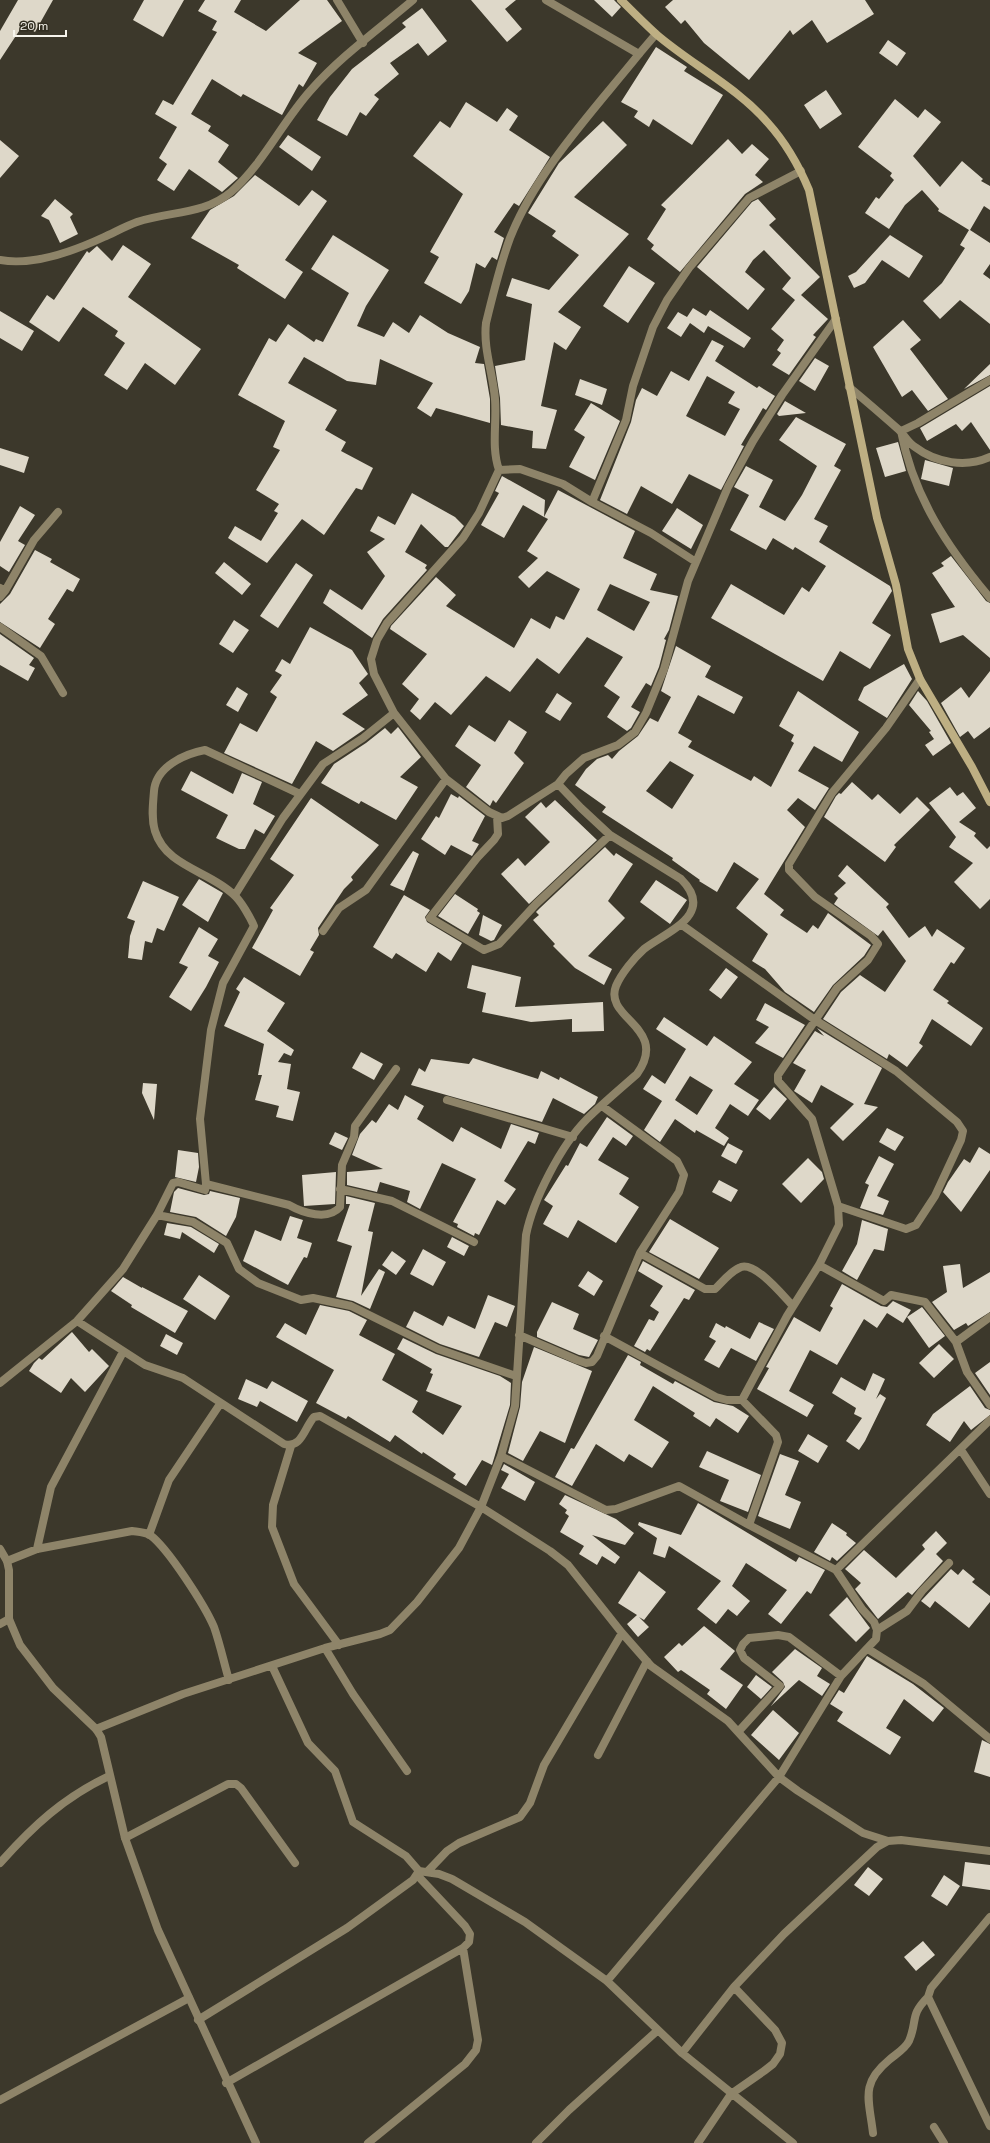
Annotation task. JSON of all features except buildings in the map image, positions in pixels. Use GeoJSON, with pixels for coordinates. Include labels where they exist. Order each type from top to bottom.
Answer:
{"type":"FeatureCollection","features":[{"type":"Feature","properties":{"kind":"main road"},"geometry":{"type":"LineString","coordinates":[[621,0],[656,34],[740,96],[768,122],[786,146],[801,172],[809,190],[877,518],[896,585],[908,649],[920,679],[972,767],[990,802]]}},
{"type":"Feature","properties":{"kind":"street"},"geometry":{"type":"LineString","coordinates":[[336,0],[362,43]]}},
{"type":"Feature","properties":{"kind":"street"},"geometry":{"type":"LineString","coordinates":[[0,260],[16,262],[37,261],[102,238],[136,222],[156,216],[186,213],[214,203],[230,193],[265,154],[312,89],[362,43],[413,0]]}},
{"type":"Feature","properties":{"kind":"street"},"geometry":{"type":"LineString","coordinates":[[546,0],[639,54]]}},
{"type":"Feature","properties":{"kind":"street"},"geometry":{"type":"LineString","coordinates":[[656,34],[577,130],[547,172],[524,210],[510,238],[486,323],[485,334],[495,401],[494,457],[499,470],[471,526],[387,623],[376,640],[371,659],[374,674],[394,713],[446,779],[497,816],[502,818],[508,816],[558,784],[566,774],[584,758],[618,745],[635,732],[646,713],[664,669],[688,580],[728,487],[753,441],[782,395],[836,319]]}},
{"type":"Feature","properties":{"kind":"street"},"geometry":{"type":"LineString","coordinates":[[592,502],[626,420],[633,386],[653,327],[667,300],[688,268],[749,198],[801,172]]}},
{"type":"Feature","properties":{"kind":"street"},"geometry":{"type":"LineString","coordinates":[[901,431],[918,423],[990,380]]}},
{"type":"Feature","properties":{"kind":"street"},"geometry":{"type":"LineString","coordinates":[[849,387],[901,431],[914,447],[938,459],[958,464],[982,461],[990,457]]}},
{"type":"Feature","properties":{"kind":"street"},"geometry":{"type":"LineString","coordinates":[[901,431],[905,454],[917,488],[938,530],[957,558],[990,598]]}},
{"type":"Feature","properties":{"kind":"street"},"geometry":{"type":"LineString","coordinates":[[499,470],[520,469],[563,484],[592,502],[651,533],[696,562]]}},
{"type":"Feature","properties":{"kind":"street"},"geometry":{"type":"LineString","coordinates":[[2,592],[34,540],[58,512]]}},
{"type":"Feature","properties":{"kind":"street"},"geometry":{"type":"LineString","coordinates":[[0,627],[40,656],[63,693]]}},
{"type":"Feature","properties":{"kind":"street"},"geometry":{"type":"LineString","coordinates":[[742,1400],[793,1306],[820,1265],[839,1225],[838,1206],[812,1119],[778,1081],[778,1075],[837,988],[868,960],[878,944],[871,936],[815,897],[789,870],[789,864],[832,792],[886,728],[920,679]]}},
{"type":"Feature","properties":{"kind":"street"},"geometry":{"type":"LineString","coordinates":[[235,895],[283,818],[300,794],[328,760],[363,738],[394,713]]}},
{"type":"Feature","properties":{"kind":"street"},"geometry":{"type":"LineString","coordinates":[[0,1383],[77,1321],[123,1269],[157,1215],[173,1183],[178,1182],[205,1190],[206,1184],[200,1119],[211,1030],[223,984],[254,926],[235,895],[179,861],[166,851],[159,841],[152,816],[155,783],[160,775],[180,758],[192,752],[205,750],[300,794]]}},
{"type":"Feature","properties":{"kind":"street"},"geometry":{"type":"LineString","coordinates":[[323,930],[343,905],[366,890],[446,779]]}},
{"type":"Feature","properties":{"kind":"street"},"geometry":{"type":"LineString","coordinates":[[96,1729],[183,1694],[325,1648],[390,1630],[417,1602],[452,1560],[481,1507],[501,1456],[515,1406],[528,1222],[553,1167],[586,1120],[637,1074],[643,1065],[646,1054],[646,1044],[642,1033],[618,1007],[614,996],[616,986],[629,966],[644,950],[682,925],[689,915],[692,907],[693,897],[689,887],[681,878],[610,835],[558,784]]}},
{"type":"Feature","properties":{"kind":"street"},"geometry":{"type":"LineString","coordinates":[[497,816],[498,834],[477,858],[430,918],[484,950],[499,944],[536,904],[610,835]]}},
{"type":"Feature","properties":{"kind":"street"},"geometry":{"type":"LineString","coordinates":[[682,925],[815,1020],[896,1071],[957,1122],[963,1131],[961,1140],[934,1196],[916,1225],[906,1229],[838,1206]]}},
{"type":"Feature","properties":{"kind":"street"},"geometry":{"type":"LineString","coordinates":[[206,1184],[289,1205],[300,1211],[323,1214],[331,1213],[340,1207],[342,1166],[354,1137],[354,1126],[396,1069]]}},
{"type":"Feature","properties":{"kind":"street"},"geometry":{"type":"LineString","coordinates":[[447,1100],[573,1138]]}},
{"type":"Feature","properties":{"kind":"street"},"geometry":{"type":"LineString","coordinates":[[519,1335],[586,1363],[592,1362],[597,1356],[604,1336],[640,1253],[679,1192],[684,1175],[676,1161],[602,1106]]}},
{"type":"Feature","properties":{"kind":"street"},"geometry":{"type":"LineString","coordinates":[[340,1189],[392,1201],[474,1242]]}},
{"type":"Feature","properties":{"kind":"street"},"geometry":{"type":"LineString","coordinates":[[157,1215],[193,1222],[227,1243],[239,1269],[258,1283],[301,1300],[313,1298],[351,1306],[438,1349],[516,1376]]}},
{"type":"Feature","properties":{"kind":"street"},"geometry":{"type":"LineString","coordinates":[[640,1253],[705,1289],[715,1289],[739,1267],[745,1266],[762,1274],[793,1306]]}},
{"type":"Feature","properties":{"kind":"street"},"geometry":{"type":"LineString","coordinates":[[820,1265],[884,1301],[891,1294],[925,1302],[956,1342],[967,1372],[990,1405]]}},
{"type":"Feature","properties":{"kind":"street"},"geometry":{"type":"LineString","coordinates":[[956,1342],[990,1317]]}},
{"type":"Feature","properties":{"kind":"street"},"geometry":{"type":"LineString","coordinates":[[77,1321],[123,1352],[154,1370],[183,1378],[220,1404],[284,1444],[291,1446]]}},
{"type":"Feature","properties":{"kind":"street"},"geometry":{"type":"LineString","coordinates":[[604,1336],[716,1397],[727,1400],[742,1400],[776,1435],[778,1442],[749,1525]]}},
{"type":"Feature","properties":{"kind":"street"},"geometry":{"type":"LineString","coordinates":[[37,1549],[51,1487],[123,1352]]}},
{"type":"Feature","properties":{"kind":"street"},"geometry":{"type":"LineString","coordinates":[[149,1535],[170,1480],[220,1404]]}},
{"type":"Feature","properties":{"kind":"street"},"geometry":{"type":"LineString","coordinates":[[339,1645],[294,1584],[272,1527],[273,1505],[291,1446],[300,1440],[307,1424],[314,1417],[320,1416],[481,1507],[568,1565],[647,1662],[716,1711],[738,1732],[779,1777],[798,1792],[863,1833],[888,1841],[901,1840],[990,1851]]}},
{"type":"Feature","properties":{"kind":"street"},"geometry":{"type":"LineString","coordinates":[[836,1570],[961,1450],[990,1420]]}},
{"type":"Feature","properties":{"kind":"street"},"geometry":{"type":"LineString","coordinates":[[961,1450],[990,1494]]}},
{"type":"Feature","properties":{"kind":"street"},"geometry":{"type":"LineString","coordinates":[[501,1456],[606,1510],[616,1509],[678,1486],[836,1570],[862,1609],[874,1622],[877,1630],[876,1639],[841,1676],[779,1777],[607,1981]]}},
{"type":"Feature","properties":{"kind":"street"},"geometry":{"type":"LineString","coordinates":[[7,1561],[37,1549],[132,1532],[142,1532],[149,1535],[170,1555],[207,1614],[214,1627],[229,1680]]}},
{"type":"Feature","properties":{"kind":"street"},"geometry":{"type":"LineString","coordinates":[[0,1549],[7,1561],[9,1619],[20,1645],[53,1688],[96,1729],[101,1737],[109,1776],[126,1838],[158,1930],[226,2083],[256,2143]]}},
{"type":"Feature","properties":{"kind":"street"},"geometry":{"type":"LineString","coordinates":[[877,1630],[907,1611],[922,1592],[950,1563]]}},
{"type":"Feature","properties":{"kind":"street"},"geometry":{"type":"LineString","coordinates":[[0,1624],[9,1619]]}},
{"type":"Feature","properties":{"kind":"street"},"geometry":{"type":"LineString","coordinates":[[198,2020],[347,1928],[459,1843],[520,1817],[525,1811],[544,1765],[622,1633]]}},
{"type":"Feature","properties":{"kind":"street"},"geometry":{"type":"LineString","coordinates":[[738,1732],[780,1686],[744,1658],[740,1650],[749,1638],[778,1635],[788,1637],[841,1676]]}},
{"type":"Feature","properties":{"kind":"street"},"geometry":{"type":"LineString","coordinates":[[325,1648],[352,1694],[407,1771]]}},
{"type":"Feature","properties":{"kind":"street"},"geometry":{"type":"LineString","coordinates":[[868,1649],[924,1684],[990,1739]]}},
{"type":"Feature","properties":{"kind":"street"},"geometry":{"type":"LineString","coordinates":[[598,1755],[647,1662]]}},
{"type":"Feature","properties":{"kind":"street"},"geometry":{"type":"LineString","coordinates":[[226,2083],[463,1948],[469,1942],[470,1934],[421,1873],[414,1862],[353,1822],[335,1772],[308,1743],[272,1666]]}},
{"type":"Feature","properties":{"kind":"street"},"geometry":{"type":"LineString","coordinates":[[0,1863],[44,1818],[86,1787],[109,1776]]}},
{"type":"Feature","properties":{"kind":"street"},"geometry":{"type":"LineString","coordinates":[[126,1838],[228,1784],[236,1784],[241,1788],[295,1863]]}},
{"type":"Feature","properties":{"kind":"street"},"geometry":{"type":"LineString","coordinates":[[682,2053],[734,1988],[795,1923],[871,1851],[888,1841]]}},
{"type":"Feature","properties":{"kind":"street"},"geometry":{"type":"LineString","coordinates":[[421,1873],[452,1879],[525,1922],[607,1981],[682,2053],[731,2094],[794,2143]]}},
{"type":"Feature","properties":{"kind":"street"},"geometry":{"type":"LineString","coordinates":[[873,2133],[868,2088],[870,2080],[875,2073],[908,2042],[915,2012],[928,1997],[931,1988],[990,1917]]}},
{"type":"Feature","properties":{"kind":"street"},"geometry":{"type":"LineString","coordinates":[[368,2143],[465,2064],[476,2050],[478,2040],[463,1948]]}},
{"type":"Feature","properties":{"kind":"street"},"geometry":{"type":"LineString","coordinates":[[698,2143],[731,2094],[773,2064],[780,2054],[782,2043],[770,2023],[734,1988]]}},
{"type":"Feature","properties":{"kind":"street"},"geometry":{"type":"LineString","coordinates":[[928,1997],[990,2126]]}},
{"type":"Feature","properties":{"kind":"street"},"geometry":{"type":"LineString","coordinates":[[0,2100],[189,1998]]}},
{"type":"Feature","properties":{"kind":"street"},"geometry":{"type":"LineString","coordinates":[[536,2143],[569,2110],[658,2030]]}},
{"type":"Feature","properties":{"kind":"street"},"geometry":{"type":"LineString","coordinates":[[934,2128],[944,2143]]}}]}
